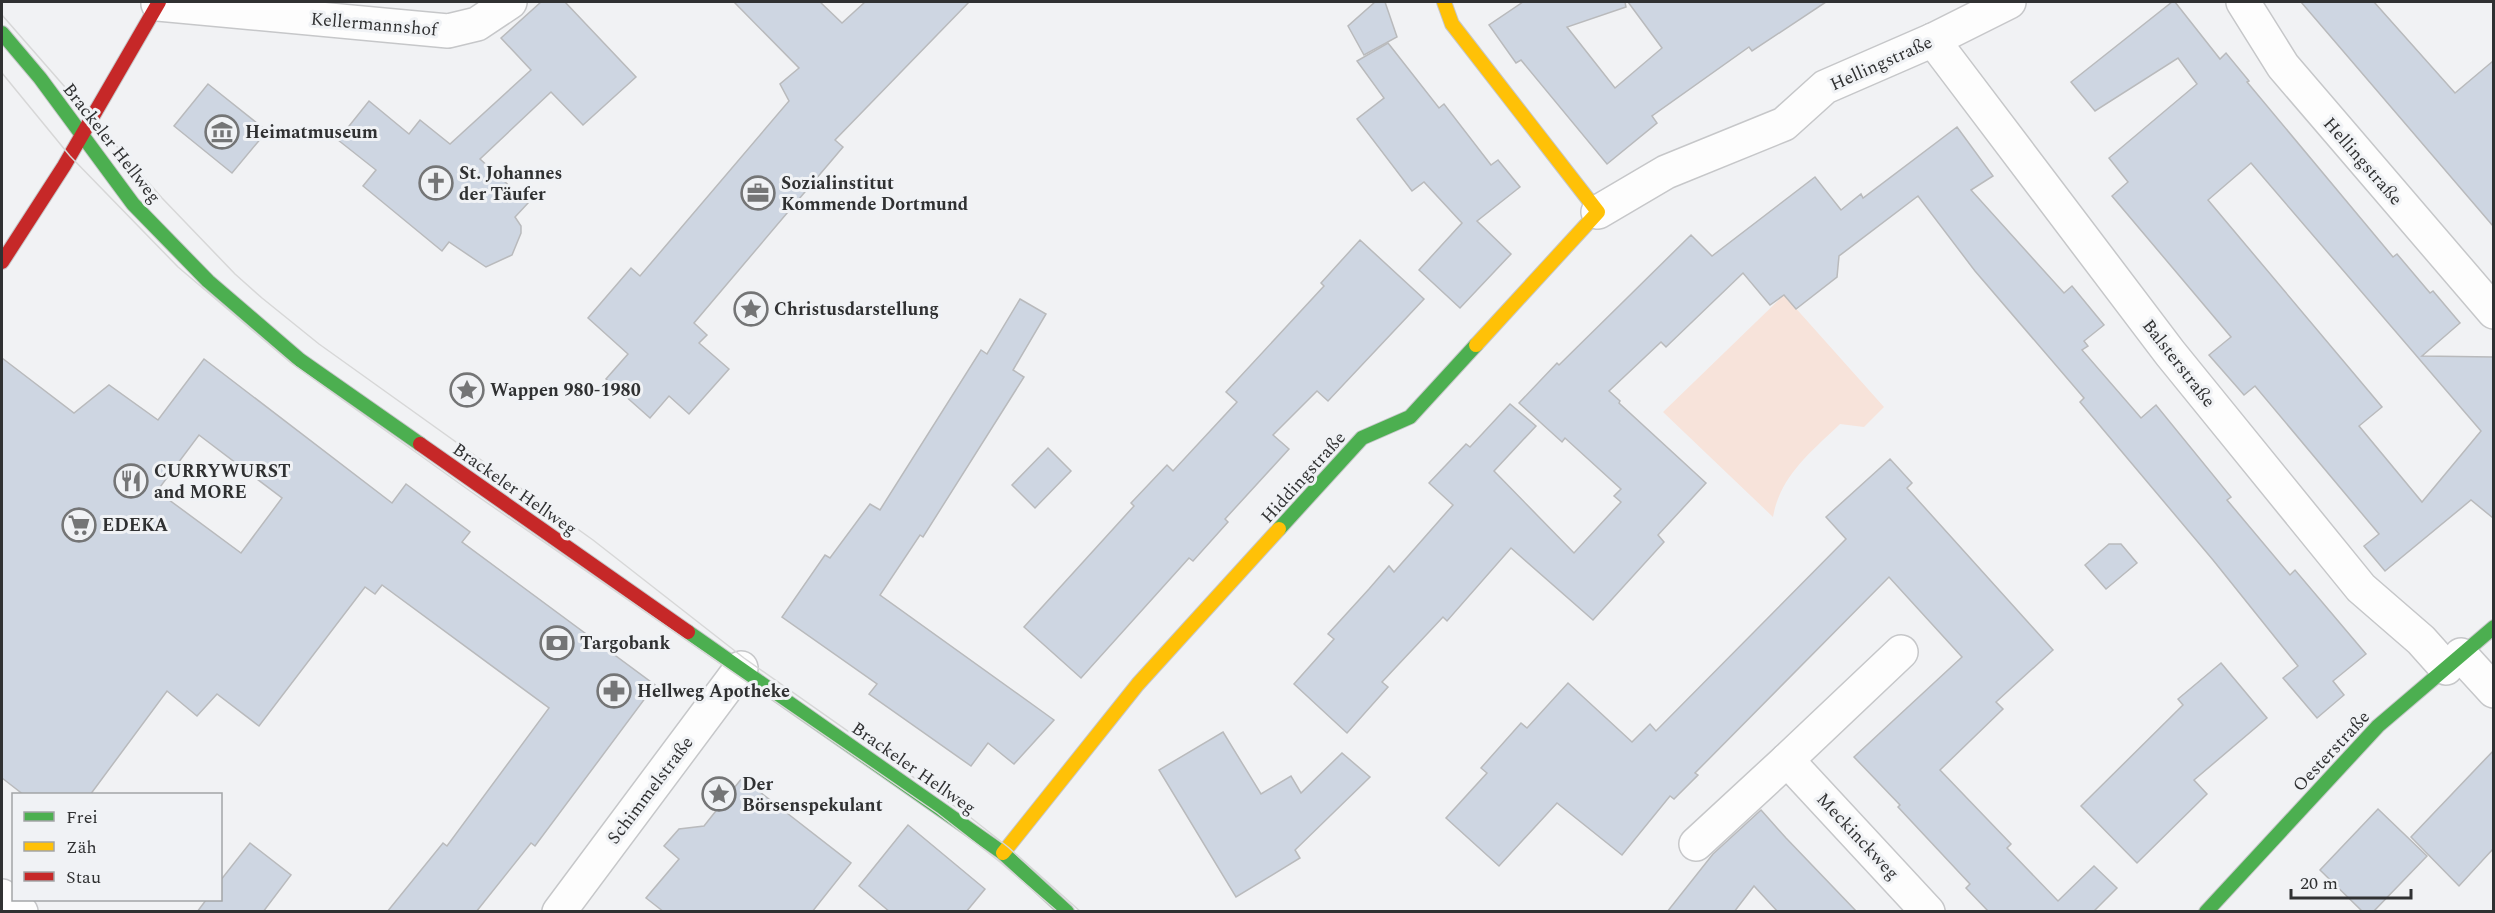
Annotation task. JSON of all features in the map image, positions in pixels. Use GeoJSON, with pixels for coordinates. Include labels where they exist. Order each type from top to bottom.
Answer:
{"type":"FeatureCollection","features":[{"type":"Feature","properties":{"kind":"main road"},"geometry":{"type":"LineString","coordinates":[[1444,2],[1452,24],[1598,212]]}},
{"type":"Feature","properties":{"kind":"main road"},"geometry":{"type":"LineString","coordinates":[[2,262],[46,199],[131,46],[159,3]]}},
{"type":"Feature","properties":{"kind":"main road","name":"Brackeler Hellweg"},"geometry":{"type":"LineString","coordinates":[[2,33],[40,78],[123,192],[208,281],[300,360],[1003,853],[1067,912]]}},
{"type":"Feature","properties":{"kind":"main road","name":"Hiddingstraße"},"geometry":{"type":"LineString","coordinates":[[1003,853],[1138,684],[1362,438],[1410,417],[1598,212]]}},
{"type":"Feature","properties":{"kind":"main road","name":"Oesterstraße"},"geometry":{"type":"LineString","coordinates":[[2206,912],[2378,726],[2493,627]]}},
{"type":"Feature","properties":{"kind":"street","name":"Kellermannshof"},"geometry":{"type":"LineString","coordinates":[[159,3],[448,31],[477,24],[510,2]]}},
{"type":"Feature","properties":{"kind":"street","name":"Hellingstraße"},"geometry":{"type":"LineString","coordinates":[[1598,212],[1666,172],[1784,124],[1825,87],[1933,40],[2009,2]]}},
{"type":"Feature","properties":{"kind":"street","name":"Hellingstraße"},"geometry":{"type":"LineString","coordinates":[[2243,2],[2283,66],[2493,312]]}},
{"type":"Feature","properties":{"kind":"street","name":"Balsterstraße"},"geometry":{"type":"LineString","coordinates":[[1933,40],[2170,353],[2361,588],[2421,640],[2493,691]]}},
{"type":"Feature","properties":{"kind":"street"},"geometry":{"type":"LineString","coordinates":[[1696,844],[1901,652]]}},
{"type":"Feature","properties":{"kind":"street","name":"Schimmelstraße"},"geometry":{"type":"LineString","coordinates":[[560,912],[741,668]]}},
{"type":"Feature","properties":{"kind":"street","name":"Meckinckweg"},"geometry":{"type":"LineString","coordinates":[[1787,760],[1928,912]]}},
{"type":"Feature","properties":{"kind":"street"},"geometry":{"type":"LineString","coordinates":[[2,896],[21,912]]}},
{"type":"Feature","properties":{"kind":"shaded area"},"geometry":{"type":"Polygon","coordinates":[[[1784,295],[1884,407],[1864,427],[1840,424],[1818,445],[1798,466],[1782,489],[1773,517],[1663,412],[1784,295]]]}},
{"type":"Feature","properties":{"kind":"building"},"geometry":{"type":"Polygon","coordinates":[[[541,2],[565,2],[636,77],[583,125],[551,92],[480,159],[528,203],[515,217],[521,226],[521,233],[512,255],[486,267],[449,242],[442,251],[363,186],[376,170],[338,140],[369,101],[409,134],[420,120],[450,144],[531,70],[501,38],[541,2]]]}},
{"type":"Feature","properties":{"kind":"building","name":"Sozialinstitut Kommende Dortmund"},"geometry":{"type":"Polygon","coordinates":[[[734,2],[820,2],[842,23],[865,2],[969,2],[835,140],[843,147],[694,323],[707,335],[699,343],[729,369],[689,414],[669,396],[650,418],[606,379],[628,354],[588,318],[631,268],[640,276],[789,101],[780,84],[799,68],[734,2]]]}},
{"type":"Feature","properties":{"kind":"building"},"geometry":{"type":"Polygon","coordinates":[[[1375,2],[1385,2],[1397,37],[1364,55],[1348,26],[1375,2]]]}},
{"type":"Feature","properties":{"kind":"building"},"geometry":{"type":"Polygon","coordinates":[[[1523,2],[1625,2],[1626,7],[1567,27],[1615,88],[1662,48],[1628,2],[1826,2],[1752,51],[1749,47],[1652,116],[1657,123],[1607,164],[1521,60],[1516,63],[1489,25],[1523,2]]]}},
{"type":"Feature","properties":{"kind":"building"},"geometry":{"type":"Polygon","coordinates":[[[2172,2],[2175,2],[2220,59],[2226,53],[2249,81],[2247,82],[2393,257],[2397,254],[2430,293],[2433,291],[2460,323],[2422,356],[2493,357],[2493,518],[2471,500],[2385,571],[2364,546],[2379,534],[2255,386],[2244,395],[2209,355],[2231,337],[2112,196],[2128,182],[2109,158],[2197,84],[2178,58],[2095,111],[2071,82],[2172,2]],[[2251,163],[2208,200],[2382,407],[2359,426],[2422,502],[2481,431],[2251,163]]]}},
{"type":"Feature","properties":{"kind":"building"},"geometry":{"type":"Polygon","coordinates":[[[2301,2],[2374,2],[2455,93],[2493,61],[2493,226],[2301,2]]]}},
{"type":"Feature","properties":{"kind":"building"},"geometry":{"type":"Polygon","coordinates":[[[1388,43],[1439,108],[1444,104],[1491,165],[1498,160],[1520,187],[1477,221],[1511,254],[1460,308],[1419,270],[1462,223],[1424,182],[1412,191],[1357,119],[1384,98],[1357,61],[1388,43]]]}},
{"type":"Feature","properties":{"kind":"building"},"geometry":{"type":"Polygon","coordinates":[[[208,84],[267,131],[232,173],[174,126],[208,84]]]}},
{"type":"Feature","properties":{"kind":"building"},"geometry":{"type":"Polygon","coordinates":[[[1957,127],[1993,176],[1971,190],[2064,293],[2072,286],[2104,325],[2084,341],[2088,346],[2082,350],[2141,418],[2156,405],[2231,497],[2227,500],[2290,575],[2295,570],[2366,654],[2333,681],[2344,695],[2317,718],[2283,678],[2298,666],[2213,560],[2080,402],[2084,398],[1975,271],[1918,196],[1839,256],[1837,277],[1796,309],[1784,295],[1770,305],[1743,273],[1666,347],[1661,342],[1609,391],[1620,401],[1619,403],[1706,483],[1658,535],[1664,542],[1593,620],[1511,548],[1447,621],[1443,617],[1382,682],[1388,687],[1347,733],[1294,684],[1334,639],[1328,634],[1389,566],[1394,572],[1453,505],[1429,483],[1466,444],[1470,447],[1510,404],[1536,426],[1494,471],[1574,553],[1621,502],[1614,496],[1621,489],[1565,438],[1562,442],[1519,403],[1557,363],[1559,365],[1691,235],[1712,256],[1815,177],[1841,210],[1861,194],[1863,198],[1957,127]]]}},
{"type":"Feature","properties":{"kind":"building"},"geometry":{"type":"Polygon","coordinates":[[[1360,240],[1424,299],[1328,401],[1317,391],[1273,435],[1289,449],[1225,519],[1228,522],[1193,561],[1189,558],[1081,678],[1024,627],[1134,506],[1131,503],[1167,465],[1173,471],[1237,402],[1226,392],[1324,286],[1321,283],[1360,240]]]}},
{"type":"Feature","properties":{"kind":"building"},"geometry":{"type":"Polygon","coordinates":[[[1020,299],[1046,314],[1013,370],[1024,377],[923,537],[920,535],[880,595],[1054,720],[1014,764],[988,743],[971,766],[869,694],[877,684],[782,617],[825,555],[830,558],[870,504],[880,510],[981,350],[987,354],[1020,299]]]}},
{"type":"Feature","properties":{"kind":"building"},"geometry":{"type":"Polygon","coordinates":[[[2,358],[74,413],[109,385],[158,420],[204,359],[392,503],[406,484],[470,532],[462,542],[655,685],[535,846],[531,843],[476,912],[387,912],[443,843],[447,846],[549,708],[382,585],[375,594],[365,587],[259,726],[217,694],[197,716],[167,691],[91,793],[21,793],[2,778],[2,358]],[[199,435],[157,491],[241,553],[282,498],[199,435]]]}},
{"type":"Feature","properties":{"kind":"building"},"geometry":{"type":"Polygon","coordinates":[[[1048,448],[1071,471],[1035,508],[1012,485],[1048,448]]]}},
{"type":"Feature","properties":{"kind":"building"},"geometry":{"type":"Polygon","coordinates":[[[1890,459],[1912,483],[1907,488],[2053,650],[1996,702],[2003,709],[1940,770],[2011,844],[2007,848],[2058,901],[2094,866],[2117,888],[2093,912],[1989,912],[1966,888],[1970,884],[1854,757],[1962,657],[1889,577],[1695,773],[1698,775],[1674,799],[1670,796],[1622,855],[1557,803],[1499,866],[1446,818],[1487,773],[1481,768],[1521,723],[1527,728],[1568,683],[1632,742],[1650,724],[1656,731],[1846,539],[1826,517],[1890,459]]]}},
{"type":"Feature","properties":{"kind":"building"},"geometry":{"type":"Polygon","coordinates":[[[2109,544],[2121,544],[2137,563],[2106,589],[2085,565],[2109,544]]]}},
{"type":"Feature","properties":{"kind":"building"},"geometry":{"type":"Polygon","coordinates":[[[2221,663],[2267,718],[2194,780],[2207,794],[2137,863],[2081,806],[2183,705],[2178,699],[2221,663]]]}},
{"type":"Feature","properties":{"kind":"building"},"geometry":{"type":"Polygon","coordinates":[[[1223,732],[1261,794],[1291,776],[1301,793],[1342,753],[1370,777],[1295,850],[1300,858],[1236,897],[1159,770],[1223,732]]]}},
{"type":"Feature","properties":{"kind":"building"},"geometry":{"type":"Polygon","coordinates":[[[2493,751],[2493,849],[2459,886],[2411,837],[2493,751]]]}},
{"type":"Feature","properties":{"kind":"building"},"geometry":{"type":"Polygon","coordinates":[[[742,778],[851,863],[812,912],[664,912],[646,898],[679,859],[664,846],[679,829],[704,826],[742,778]]]}},
{"type":"Feature","properties":{"kind":"building"},"geometry":{"type":"Polygon","coordinates":[[[2378,809],[2427,856],[2373,912],[2363,912],[2320,870],[2378,809]]]}},
{"type":"Feature","properties":{"kind":"building"},"geometry":{"type":"Polygon","coordinates":[[[1761,810],[1857,912],[1778,912],[1754,886],[1734,912],[1667,912],[1713,854],[1761,810]]]}},
{"type":"Feature","properties":{"kind":"building"},"geometry":{"type":"Polygon","coordinates":[[[908,825],[985,889],[966,912],[890,912],[859,886],[908,825]]]}},
{"type":"Feature","properties":{"kind":"building"},"geometry":{"type":"Polygon","coordinates":[[[250,843],[291,875],[263,912],[197,912],[205,901],[222,901],[222,878],[250,843]]]}},
{"type":"Feature","properties":{"kind":"tram line"},"geometry":{"type":"LineString","coordinates":[[2,15],[162,198],[235,274],[262,298],[319,344],[593,540],[744,658],[970,817],[1008,847],[1081,912]]}},
{"type":"Feature","properties":{"kind":"tram line"},"geometry":{"type":"LineString","coordinates":[[2,73],[70,156],[178,267],[291,363],[470,491],[937,813],[1000,862],[1058,912]]}},
{"type":"Feature","properties":{"kind":"traffic: fast"},"geometry":{"type":"LineString","coordinates":[[2,33],[40,78],[133,204],[208,281],[300,360],[420,444]]}},
{"type":"Feature","properties":{"kind":"traffic: fast"},"geometry":{"type":"LineString","coordinates":[[1279,529],[1362,438],[1410,417],[1476,345]]}},
{"type":"Feature","properties":{"kind":"traffic: fast"},"geometry":{"type":"LineString","coordinates":[[2206,912],[2378,726],[2494,627]]}},
{"type":"Feature","properties":{"kind":"traffic: fast"},"geometry":{"type":"LineString","coordinates":[[688,632],[1003,853],[1067,912]]}},
{"type":"Feature","properties":{"kind":"traffic: slow"},"geometry":{"type":"LineString","coordinates":[[1444,2],[1452,24],[1598,212],[1476,345]]}},
{"type":"Feature","properties":{"kind":"traffic: slow"},"geometry":{"type":"LineString","coordinates":[[1003,853],[1138,684],[1279,529]]}},
{"type":"Feature","properties":{"kind":"traffic: jam"},"geometry":{"type":"LineString","coordinates":[[2,262],[64,166],[159,2]]}},
{"type":"Feature","properties":{"kind":"traffic: jam"},"geometry":{"type":"LineString","coordinates":[[420,444],[688,632]]}},
{"type":"Feature","properties":{"kind":"place","name":"Heimatmuseum"},"geometry":{"type":"Point","coordinates":[222,132]}},
{"type":"Feature","properties":{"kind":"place","name":"St. Johannes der Täufer"},"geometry":{"type":"Point","coordinates":[436,183]}},
{"type":"Feature","properties":{"kind":"place","name":"Sozialinstitut Kommende Dortmund"},"geometry":{"type":"Point","coordinates":[758,193]}},
{"type":"Feature","properties":{"kind":"place","name":"Christusdarstellung"},"geometry":{"type":"Point","coordinates":[751,309]}},
{"type":"Feature","properties":{"kind":"place","name":"Wappen 980-1980"},"geometry":{"type":"Point","coordinates":[467,390]}},
{"type":"Feature","properties":{"kind":"place","name":"CURRYWURST and MORE"},"geometry":{"type":"Point","coordinates":[131,481]}},
{"type":"Feature","properties":{"kind":"place","name":"EDEKA"},"geometry":{"type":"Point","coordinates":[79,525]}},
{"type":"Feature","properties":{"kind":"place","name":"Targobank"},"geometry":{"type":"Point","coordinates":[557,643]}},
{"type":"Feature","properties":{"kind":"place","name":"Hellweg Apotheke"},"geometry":{"type":"Point","coordinates":[614,691]}},
{"type":"Feature","properties":{"kind":"place","name":"Der Börsenspekulant"},"geometry":{"type":"Point","coordinates":[719,794]}}]}
